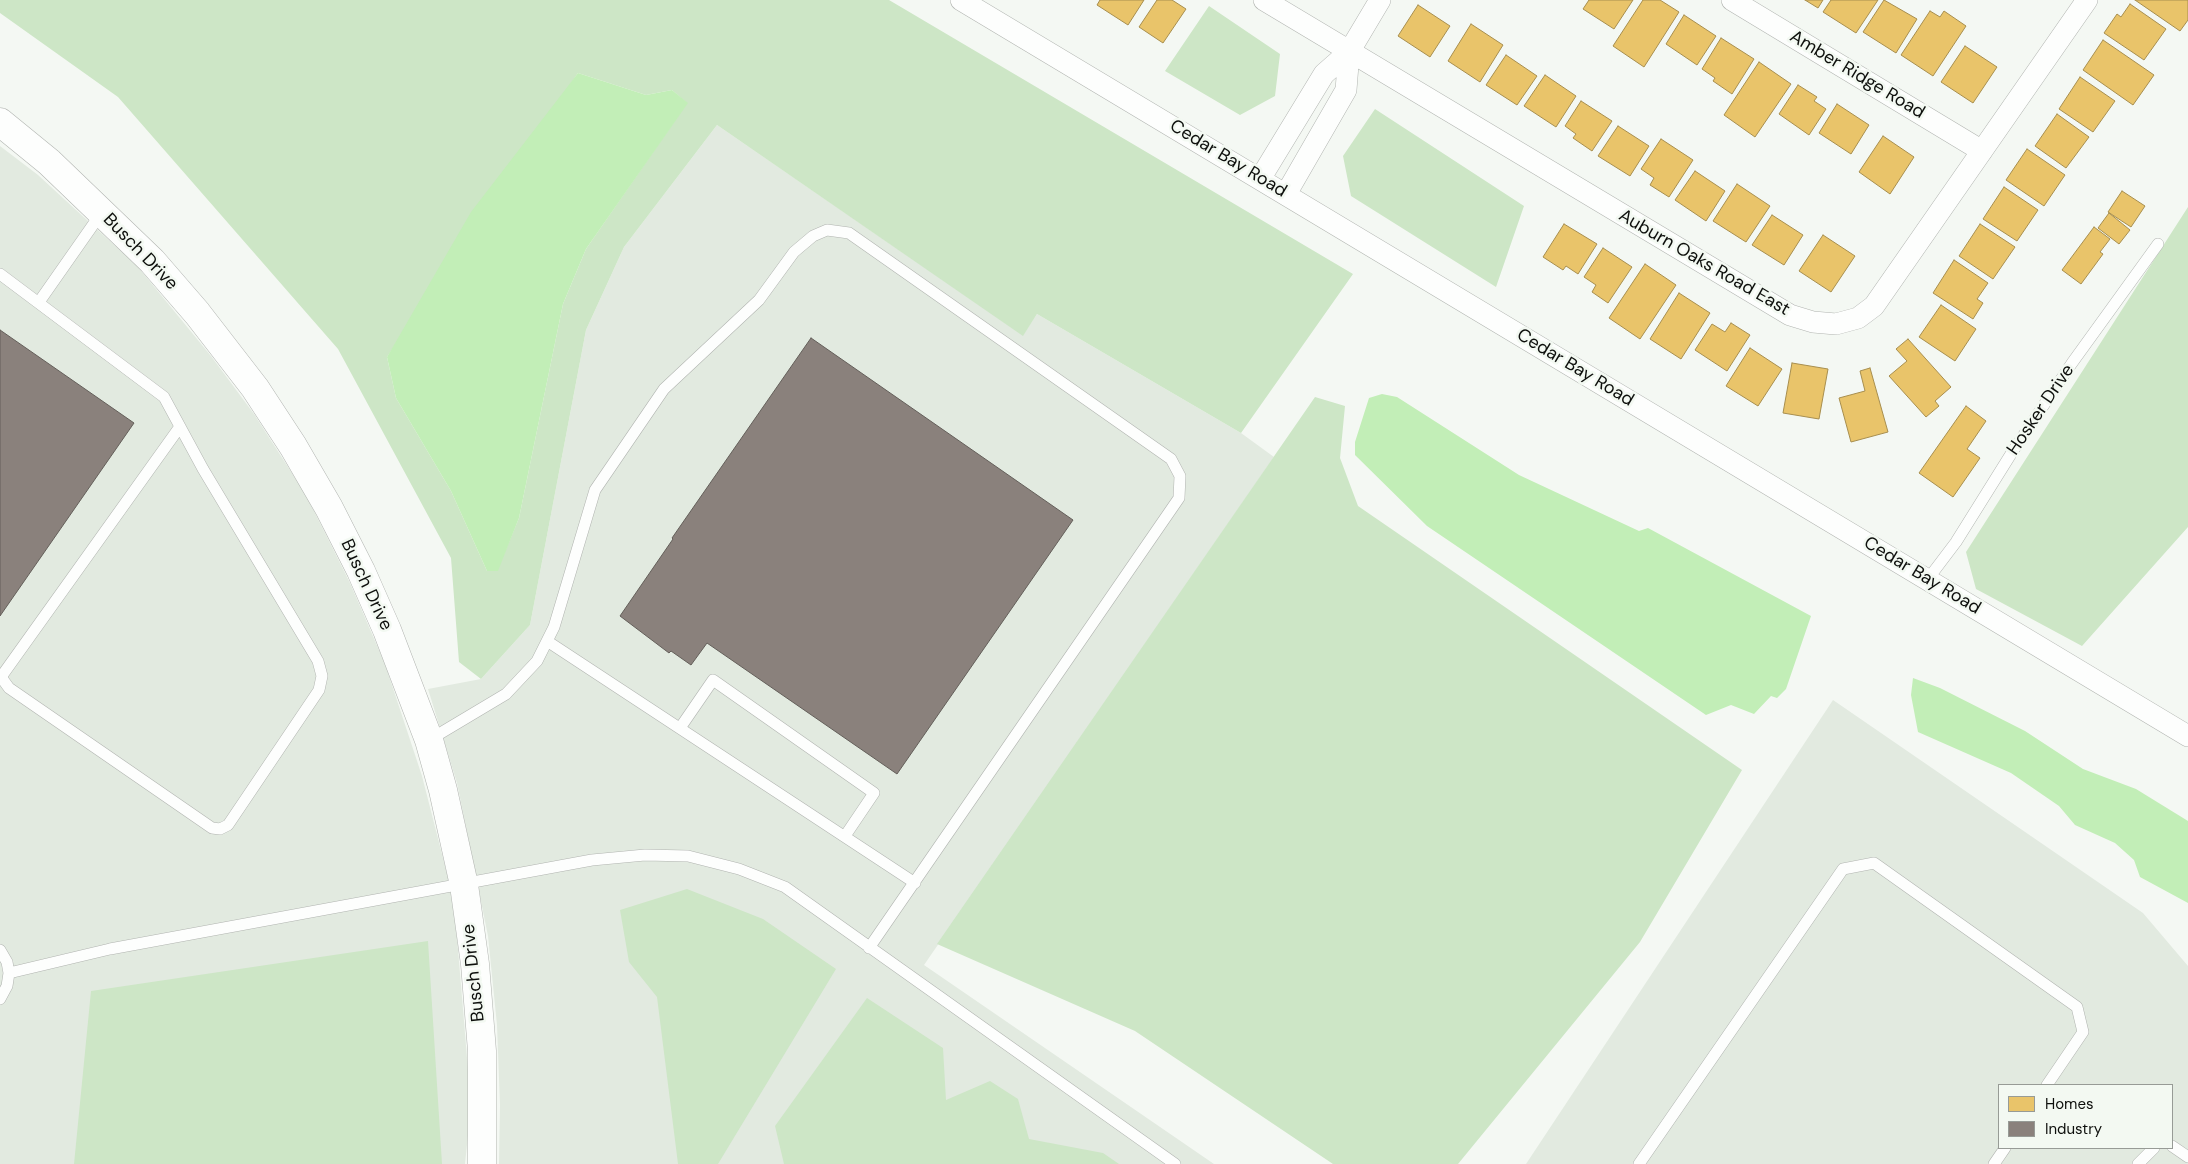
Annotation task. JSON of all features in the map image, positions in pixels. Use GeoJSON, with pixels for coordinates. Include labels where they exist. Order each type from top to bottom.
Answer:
{"type":"FeatureCollection","features":[{"type":"Feature","properties":{"kind":"street","name":"Cedar Bay Road"},"geometry":{"type":"LineString","coordinates":[[962,0],[2188,736]]}},
{"type":"Feature","properties":{"kind":"street","name":"Auburn Oaks Road East"},"geometry":{"type":"LineString","coordinates":[[1264,0],[1790,315],[1813,322],[1836,324],[1858,318],[1874,306],[2086,0]]}},
{"type":"Feature","properties":{"kind":"street"},"geometry":{"type":"LineString","coordinates":[[1260,179],[1324,74],[1349,52],[1380,0]]}},
{"type":"Feature","properties":{"kind":"street","name":"Amber Ridge Road"},"geometry":{"type":"LineString","coordinates":[[1732,0],[1982,151]]}},
{"type":"Feature","properties":{"kind":"street"},"geometry":{"type":"LineString","coordinates":[[1286,194],[1346,90],[1349,52]]}},
{"type":"Feature","properties":{"kind":"street","name":"Busch Drive"},"geometry":{"type":"LineString","coordinates":[[0,122],[50,162],[102,212],[152,261],[196,313],[255,388],[293,446],[329,508],[361,571],[388,630],[429,740],[443,790],[464,885],[475,964],[482,1051],[482,1164]]}},
{"type":"Feature","properties":{"kind":"lane"},"geometry":{"type":"LineString","coordinates":[[39,302],[102,212]]}},
{"type":"Feature","properties":{"kind":"lane"},"geometry":{"type":"LineString","coordinates":[[429,740],[506,694],[537,661],[554,627],[595,490],[664,389],[759,300],[794,252],[813,236],[827,230],[849,233],[1171,459],[1180,476],[1179,498],[870,948]]}},
{"type":"Feature","properties":{"kind":"lane","name":"Hosker Drive"},"geometry":{"type":"LineString","coordinates":[[1928,579],[1956,542],[2011,454],[2072,363],[2158,244]]}},
{"type":"Feature","properties":{"kind":"lane"},"geometry":{"type":"LineString","coordinates":[[0,274],[164,397],[179,428],[318,662],[322,676],[319,690],[228,825],[220,829],[212,828],[4,690],[1,677],[179,428]]}},
{"type":"Feature","properties":{"kind":"lane"},"geometry":{"type":"LineString","coordinates":[[547,641],[915,883]]}},
{"type":"Feature","properties":{"kind":"lane"},"geometry":{"type":"LineString","coordinates":[[680,728],[713,680],[874,793],[844,836]]}},
{"type":"Feature","properties":{"kind":"lane"},"geometry":{"type":"LineString","coordinates":[[9,973],[110,949],[592,860],[645,855],[688,856],[739,869],[784,888],[1175,1164]]}},
{"type":"Feature","properties":{"kind":"lane"},"geometry":{"type":"LineString","coordinates":[[1639,1164],[1843,869],[1874,863],[2077,1007],[2083,1032],[2048,1084]]}},
{"type":"Feature","properties":{"kind":"lane"},"geometry":{"type":"LineString","coordinates":[[0,950],[7,962],[9,973],[7,986],[0,999]]}},
{"type":"Feature","properties":{"kind":"lane"},"geometry":{"type":"LineString","coordinates":[[2173,1147],[2188,1157]]}},
{"type":"Feature","properties":{"kind":"lane"},"geometry":{"type":"LineString","coordinates":[[1994,1164],[2004,1149]]}},
{"type":"Feature","properties":{"kind":"lane"},"geometry":{"type":"LineString","coordinates":[[2141,1163],[2153,1149]]}},
{"type":"Feature","properties":{"kind":"shaded area"},"geometry":{"type":"Polygon","coordinates":[[[0,0],[889,0],[1353,274],[1241,433],[1037,314],[1023,336],[717,125],[624,247],[586,330],[530,625],[481,679],[459,662],[451,558],[338,349],[118,97],[0,13],[0,0]],[[578,73],[387,357],[396,398],[451,491],[487,571],[497,571],[519,518],[563,304],[586,249],[687,103],[672,90],[646,95],[578,73]]]}},
{"type":"Feature","properties":{"kind":"shaded area"},"geometry":{"type":"Polygon","coordinates":[[[1209,6],[1280,54],[1275,96],[1240,115],[1165,71],[1209,6]]]}},
{"type":"Feature","properties":{"kind":"shaded area"},"geometry":{"type":"Polygon","coordinates":[[[578,73],[646,95],[672,90],[688,103],[586,249],[563,304],[519,518],[498,571],[487,571],[451,491],[396,398],[387,357],[471,212],[578,73]]]}},
{"type":"Feature","properties":{"kind":"shaded area"},"geometry":{"type":"Polygon","coordinates":[[[1375,109],[1524,206],[1496,287],[1351,196],[1343,156],[1375,109]]]}},
{"type":"Feature","properties":{"kind":"shaded area"},"geometry":{"type":"Polygon","coordinates":[[[717,125],[1023,335],[1037,314],[1241,433],[1274,457],[924,965],[1214,1164],[499,1164],[500,1105],[497,1025],[488,936],[457,783],[428,689],[481,679],[530,625],[586,330],[624,247],[717,125]]]}},
{"type":"Feature","properties":{"kind":"shaded area"},"geometry":{"type":"Polygon","coordinates":[[[0,146],[38,175],[138,267],[211,356],[254,414],[306,495],[350,583],[385,664],[422,776],[454,901],[471,1106],[465,1164],[0,1164],[0,146]]]}},
{"type":"Feature","properties":{"kind":"shaded area"},"geometry":{"type":"Polygon","coordinates":[[[2188,207],[2188,527],[2082,646],[1976,589],[1966,552],[2188,207]]]}},
{"type":"Feature","properties":{"kind":"shaded area"},"geometry":{"type":"Polygon","coordinates":[[[1382,394],[1397,397],[1519,475],[1639,531],[1648,528],[1811,616],[1786,689],[1777,698],[1771,696],[1754,714],[1731,705],[1706,715],[1427,526],[1355,455],[1355,442],[1369,398],[1382,394]]]}},
{"type":"Feature","properties":{"kind":"shaded area"},"geometry":{"type":"Polygon","coordinates":[[[1315,397],[1345,406],[1340,458],[1358,506],[1742,770],[1640,942],[1458,1164],[1333,1164],[1135,1031],[937,944],[1315,397]]]}},
{"type":"Feature","properties":{"kind":"shaded area"},"geometry":{"type":"Polygon","coordinates":[[[1913,678],[1940,688],[2025,731],[2083,769],[2136,789],[2188,821],[2188,903],[2140,877],[2134,860],[2115,843],[2075,825],[2059,806],[2011,773],[1918,732],[1911,695],[1913,678]]]}},
{"type":"Feature","properties":{"kind":"shaded area"},"geometry":{"type":"Polygon","coordinates":[[[1833,700],[2143,913],[2188,966],[2188,1164],[1526,1164],[1833,700]]]}},
{"type":"Feature","properties":{"kind":"shaded area"},"geometry":{"type":"Polygon","coordinates":[[[687,889],[763,919],[836,969],[718,1164],[678,1164],[657,997],[629,962],[620,910],[687,889]]]}},
{"type":"Feature","properties":{"kind":"shaded area"},"geometry":{"type":"Polygon","coordinates":[[[428,941],[442,1164],[74,1164],[91,991],[428,941]]]}},
{"type":"Feature","properties":{"kind":"shaded area"},"geometry":{"type":"Polygon","coordinates":[[[867,998],[943,1048],[946,1100],[990,1081],[1018,1099],[1029,1139],[1103,1153],[1119,1164],[784,1164],[775,1126],[867,998]]]}},
{"type":"Feature","properties":{"kind":"building: Homes"},"geometry":{"type":"Polygon","coordinates":[[[1100,0],[1144,0],[1128,25],[1097,5],[1100,0]]]}},
{"type":"Feature","properties":{"kind":"building: Homes"},"geometry":{"type":"Polygon","coordinates":[[[1157,0],[1172,0],[1186,9],[1163,43],[1139,27],[1157,0]]]}},
{"type":"Feature","properties":{"kind":"building: Homes"},"geometry":{"type":"Polygon","coordinates":[[[1589,0],[1633,0],[1614,29],[1583,9],[1589,0]]]}},
{"type":"Feature","properties":{"kind":"building: Homes"},"geometry":{"type":"Polygon","coordinates":[[[1643,0],[1660,0],[1679,12],[1644,67],[1613,46],[1643,0]]]}},
{"type":"Feature","properties":{"kind":"building: Homes"},"geometry":{"type":"Polygon","coordinates":[[[1805,0],[1823,0],[1818,8],[1805,0]]]}},
{"type":"Feature","properties":{"kind":"building: Homes"},"geometry":{"type":"Polygon","coordinates":[[[1831,0],[1878,0],[1856,33],[1823,12],[1831,0]]]}},
{"type":"Feature","properties":{"kind":"building: Homes"},"geometry":{"type":"Polygon","coordinates":[[[1884,0],[1917,19],[1896,53],[1863,32],[1884,0]]]}},
{"type":"Feature","properties":{"kind":"building: Homes"},"geometry":{"type":"Polygon","coordinates":[[[2135,0],[2188,0],[2188,20],[2180,31],[2135,0]]]}},
{"type":"Feature","properties":{"kind":"building: Homes"},"geometry":{"type":"Polygon","coordinates":[[[2130,4],[2166,29],[2144,60],[2104,33],[2117,14],[2121,17],[2130,4]]]}},
{"type":"Feature","properties":{"kind":"building: Homes"},"geometry":{"type":"Polygon","coordinates":[[[1418,5],[1450,26],[1430,57],[1398,36],[1418,5]]]}},
{"type":"Feature","properties":{"kind":"building: Homes"},"geometry":{"type":"Polygon","coordinates":[[[1930,11],[1940,17],[1944,11],[1966,26],[1933,76],[1901,55],[1930,11]]]}},
{"type":"Feature","properties":{"kind":"building: Homes"},"geometry":{"type":"Polygon","coordinates":[[[1684,15],[1716,36],[1697,65],[1666,44],[1684,15]]]}},
{"type":"Feature","properties":{"kind":"building: Homes"},"geometry":{"type":"Polygon","coordinates":[[[1471,24],[1503,45],[1480,82],[1448,61],[1471,24]]]}},
{"type":"Feature","properties":{"kind":"building: Homes"},"geometry":{"type":"Polygon","coordinates":[[[1721,38],[1754,59],[1732,94],[1713,81],[1715,78],[1702,69],[1721,38]]]}},
{"type":"Feature","properties":{"kind":"building: Homes"},"geometry":{"type":"Polygon","coordinates":[[[2103,40],[2154,75],[2133,105],[2083,70],[2103,40]]]}},
{"type":"Feature","properties":{"kind":"building: Homes"},"geometry":{"type":"Polygon","coordinates":[[[1965,46],[1997,67],[1973,103],[1941,82],[1965,46]]]}},
{"type":"Feature","properties":{"kind":"building: Homes"},"geometry":{"type":"Polygon","coordinates":[[[1506,55],[1537,76],[1517,105],[1486,85],[1506,55]]]}},
{"type":"Feature","properties":{"kind":"building: Homes"},"geometry":{"type":"Polygon","coordinates":[[[1759,62],[1791,84],[1755,137],[1724,115],[1759,62]]]}},
{"type":"Feature","properties":{"kind":"building: Homes"},"geometry":{"type":"Polygon","coordinates":[[[1545,75],[1576,96],[1556,127],[1524,106],[1545,75]]]}},
{"type":"Feature","properties":{"kind":"building: Homes"},"geometry":{"type":"Polygon","coordinates":[[[2080,77],[2115,101],[2093,132],[2059,109],[2080,77]]]}},
{"type":"Feature","properties":{"kind":"building: Homes"},"geometry":{"type":"Polygon","coordinates":[[[1798,85],[1817,97],[1814,101],[1826,109],[1809,135],[1779,114],[1798,85]]]}},
{"type":"Feature","properties":{"kind":"building: Homes"},"geometry":{"type":"Polygon","coordinates":[[[1581,101],[1612,121],[1592,151],[1573,138],[1576,134],[1565,126],[1581,101]]]}},
{"type":"Feature","properties":{"kind":"building: Homes"},"geometry":{"type":"Polygon","coordinates":[[[1837,104],[1869,125],[1851,154],[1819,133],[1837,104]]]}},
{"type":"Feature","properties":{"kind":"building: Homes"},"geometry":{"type":"Polygon","coordinates":[[[2057,114],[2089,137],[2066,168],[2035,146],[2057,114]]]}},
{"type":"Feature","properties":{"kind":"building: Homes"},"geometry":{"type":"Polygon","coordinates":[[[1618,126],[1649,146],[1630,176],[1598,156],[1618,126]]]}},
{"type":"Feature","properties":{"kind":"building: Homes"},"geometry":{"type":"Polygon","coordinates":[[[1883,136],[1914,157],[1890,194],[1859,172],[1883,136]]]}},
{"type":"Feature","properties":{"kind":"building: Homes"},"geometry":{"type":"Polygon","coordinates":[[[1661,139],[1693,160],[1669,197],[1650,185],[1654,178],[1641,169],[1661,139]]]}},
{"type":"Feature","properties":{"kind":"building: Homes"},"geometry":{"type":"Polygon","coordinates":[[[2027,149],[2065,175],[2044,206],[2006,180],[2027,149]]]}},
{"type":"Feature","properties":{"kind":"building: Homes"},"geometry":{"type":"Polygon","coordinates":[[[1695,171],[1725,191],[1706,221],[1675,200],[1695,171]]]}},
{"type":"Feature","properties":{"kind":"building: Homes"},"geometry":{"type":"Polygon","coordinates":[[[1737,184],[1770,206],[1746,242],[1713,221],[1737,184]]]}},
{"type":"Feature","properties":{"kind":"building: Homes"},"geometry":{"type":"Polygon","coordinates":[[[2004,187],[2038,210],[2017,241],[1983,219],[2004,187]]]}},
{"type":"Feature","properties":{"kind":"building: Homes"},"geometry":{"type":"Polygon","coordinates":[[[2122,191],[2145,206],[2131,227],[2108,212],[2122,191]]]}},
{"type":"Feature","properties":{"kind":"building: Homes"},"geometry":{"type":"Polygon","coordinates":[[[2109,213],[2130,230],[2119,244],[2098,228],[2109,213]]]}},
{"type":"Feature","properties":{"kind":"building: Homes"},"geometry":{"type":"Polygon","coordinates":[[[1772,215],[1803,235],[1784,265],[1752,245],[1772,215]]]}},
{"type":"Feature","properties":{"kind":"building: Homes"},"geometry":{"type":"Polygon","coordinates":[[[1564,224],[1597,244],[1578,274],[1566,266],[1563,270],[1543,257],[1564,224]]]}},
{"type":"Feature","properties":{"kind":"building: Homes"},"geometry":{"type":"Polygon","coordinates":[[[1980,224],[2015,247],[1993,279],[1959,256],[1980,224]]]}},
{"type":"Feature","properties":{"kind":"building: Homes"},"geometry":{"type":"Polygon","coordinates":[[[2094,227],[2110,239],[2100,252],[2103,254],[2081,284],[2062,270],[2094,227]]]}},
{"type":"Feature","properties":{"kind":"building: Homes"},"geometry":{"type":"Polygon","coordinates":[[[1823,235],[1855,256],[1831,292],[1799,271],[1823,235]]]}},
{"type":"Feature","properties":{"kind":"building: Homes"},"geometry":{"type":"Polygon","coordinates":[[[1603,248],[1632,267],[1608,303],[1592,292],[1596,285],[1584,277],[1603,248]]]}},
{"type":"Feature","properties":{"kind":"building: Homes"},"geometry":{"type":"Polygon","coordinates":[[[1954,260],[1988,283],[1977,299],[1983,303],[1973,319],[1933,293],[1954,260]]]}},
{"type":"Feature","properties":{"kind":"building: Homes"},"geometry":{"type":"Polygon","coordinates":[[[1645,264],[1676,285],[1640,339],[1609,318],[1645,264]]]}},
{"type":"Feature","properties":{"kind":"building: Homes"},"geometry":{"type":"Polygon","coordinates":[[[1679,293],[1710,313],[1681,359],[1650,339],[1679,293]]]}},
{"type":"Feature","properties":{"kind":"building: Homes"},"geometry":{"type":"Polygon","coordinates":[[[1941,305],[1976,329],[1955,361],[1919,337],[1941,305]]]}},
{"type":"Feature","properties":{"kind":"building: Homes"},"geometry":{"type":"Polygon","coordinates":[[[1731,323],[1750,335],[1727,371],[1695,350],[1712,324],[1725,332],[1731,323]]]}},
{"type":"Feature","properties":{"kind":"building: Homes"},"geometry":{"type":"Polygon","coordinates":[[[1908,339],[1951,387],[1935,401],[1939,406],[1926,417],[1889,376],[1907,361],[1896,349],[1908,339]]]}},
{"type":"Feature","properties":{"kind":"building: Homes"},"geometry":{"type":"Polygon","coordinates":[[[1750,348],[1782,369],[1758,406],[1726,386],[1750,348]]]}},
{"type":"Feature","properties":{"kind":"building: Homes"},"geometry":{"type":"Polygon","coordinates":[[[1792,363],[1828,369],[1819,419],[1783,413],[1792,363]]]}},
{"type":"Feature","properties":{"kind":"building: Homes"},"geometry":{"type":"Polygon","coordinates":[[[1870,368],[1888,432],[1851,442],[1839,398],[1865,391],[1860,371],[1870,368]]]}},
{"type":"Feature","properties":{"kind":"building: Homes"},"geometry":{"type":"Polygon","coordinates":[[[1966,406],[1986,421],[1967,449],[1980,458],[1953,497],[1919,473],[1966,406]]]}},
{"type":"Feature","properties":{"kind":"building: Industry"},"geometry":{"type":"Polygon","coordinates":[[[0,330],[134,423],[0,616],[0,330]]]}},
{"type":"Feature","properties":{"kind":"building: Industry"},"geometry":{"type":"Polygon","coordinates":[[[811,338],[1073,520],[897,774],[707,643],[691,665],[671,651],[669,653],[620,616],[811,338]]]}}]}
